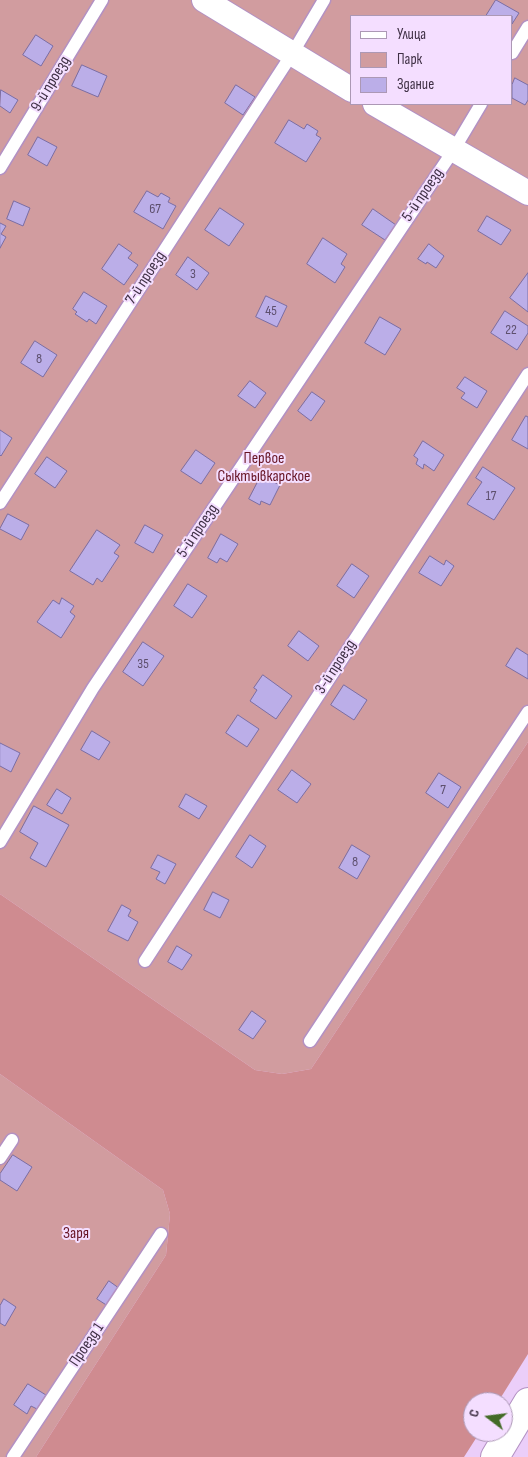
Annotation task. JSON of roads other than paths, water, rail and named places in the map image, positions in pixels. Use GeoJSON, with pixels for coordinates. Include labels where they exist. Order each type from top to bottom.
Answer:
{"type":"FeatureCollection","features":[{"type":"Feature","properties":{"kind":"main road"},"geometry":{"type":"LineString","coordinates":[[494,1457],[528,1402]]}},
{"type":"Feature","properties":{"kind":"street"},"geometry":{"type":"LineString","coordinates":[[204,0],[350,89]]}},
{"type":"Feature","properties":{"kind":"street"},"geometry":{"type":"LineString","coordinates":[[377,105],[528,194]]}},
{"type":"Feature","properties":{"kind":"lane","name":"9-й проезд"},"geometry":{"type":"LineString","coordinates":[[0,168],[102,0]]}},
{"type":"Feature","properties":{"kind":"lane","name":"7-й проезд"},"geometry":{"type":"LineString","coordinates":[[0,503],[292,54],[324,0]]}},
{"type":"Feature","properties":{"kind":"lane"},"geometry":{"type":"LineString","coordinates":[[513,51],[528,26]]}},
{"type":"Feature","properties":{"kind":"lane","name":"5-й проезд"},"geometry":{"type":"LineString","coordinates":[[0,842],[93,688],[453,150],[480,105]]}},
{"type":"Feature","properties":{"kind":"lane","name":"3-й проезд"},"geometry":{"type":"LineString","coordinates":[[145,961],[528,374]]}},
{"type":"Feature","properties":{"kind":"lane"},"geometry":{"type":"LineString","coordinates":[[310,1040],[528,712]]}},
{"type":"Feature","properties":{"kind":"lane"},"geometry":{"type":"LineString","coordinates":[[0,1158],[12,1140]]}},
{"type":"Feature","properties":{"kind":"lane","name":"Проезд 1"},"geometry":{"type":"LineString","coordinates":[[13,1457],[161,1234]]}},
{"type":"Feature","properties":{"kind":"park label","name":"Первое Сыктывкарское"},"geometry":{"type":"Point","coordinates":[264,468]}},
{"type":"Feature","properties":{"kind":"park label","name":"Заря"},"geometry":{"type":"Point","coordinates":[76,1234]}}]}
